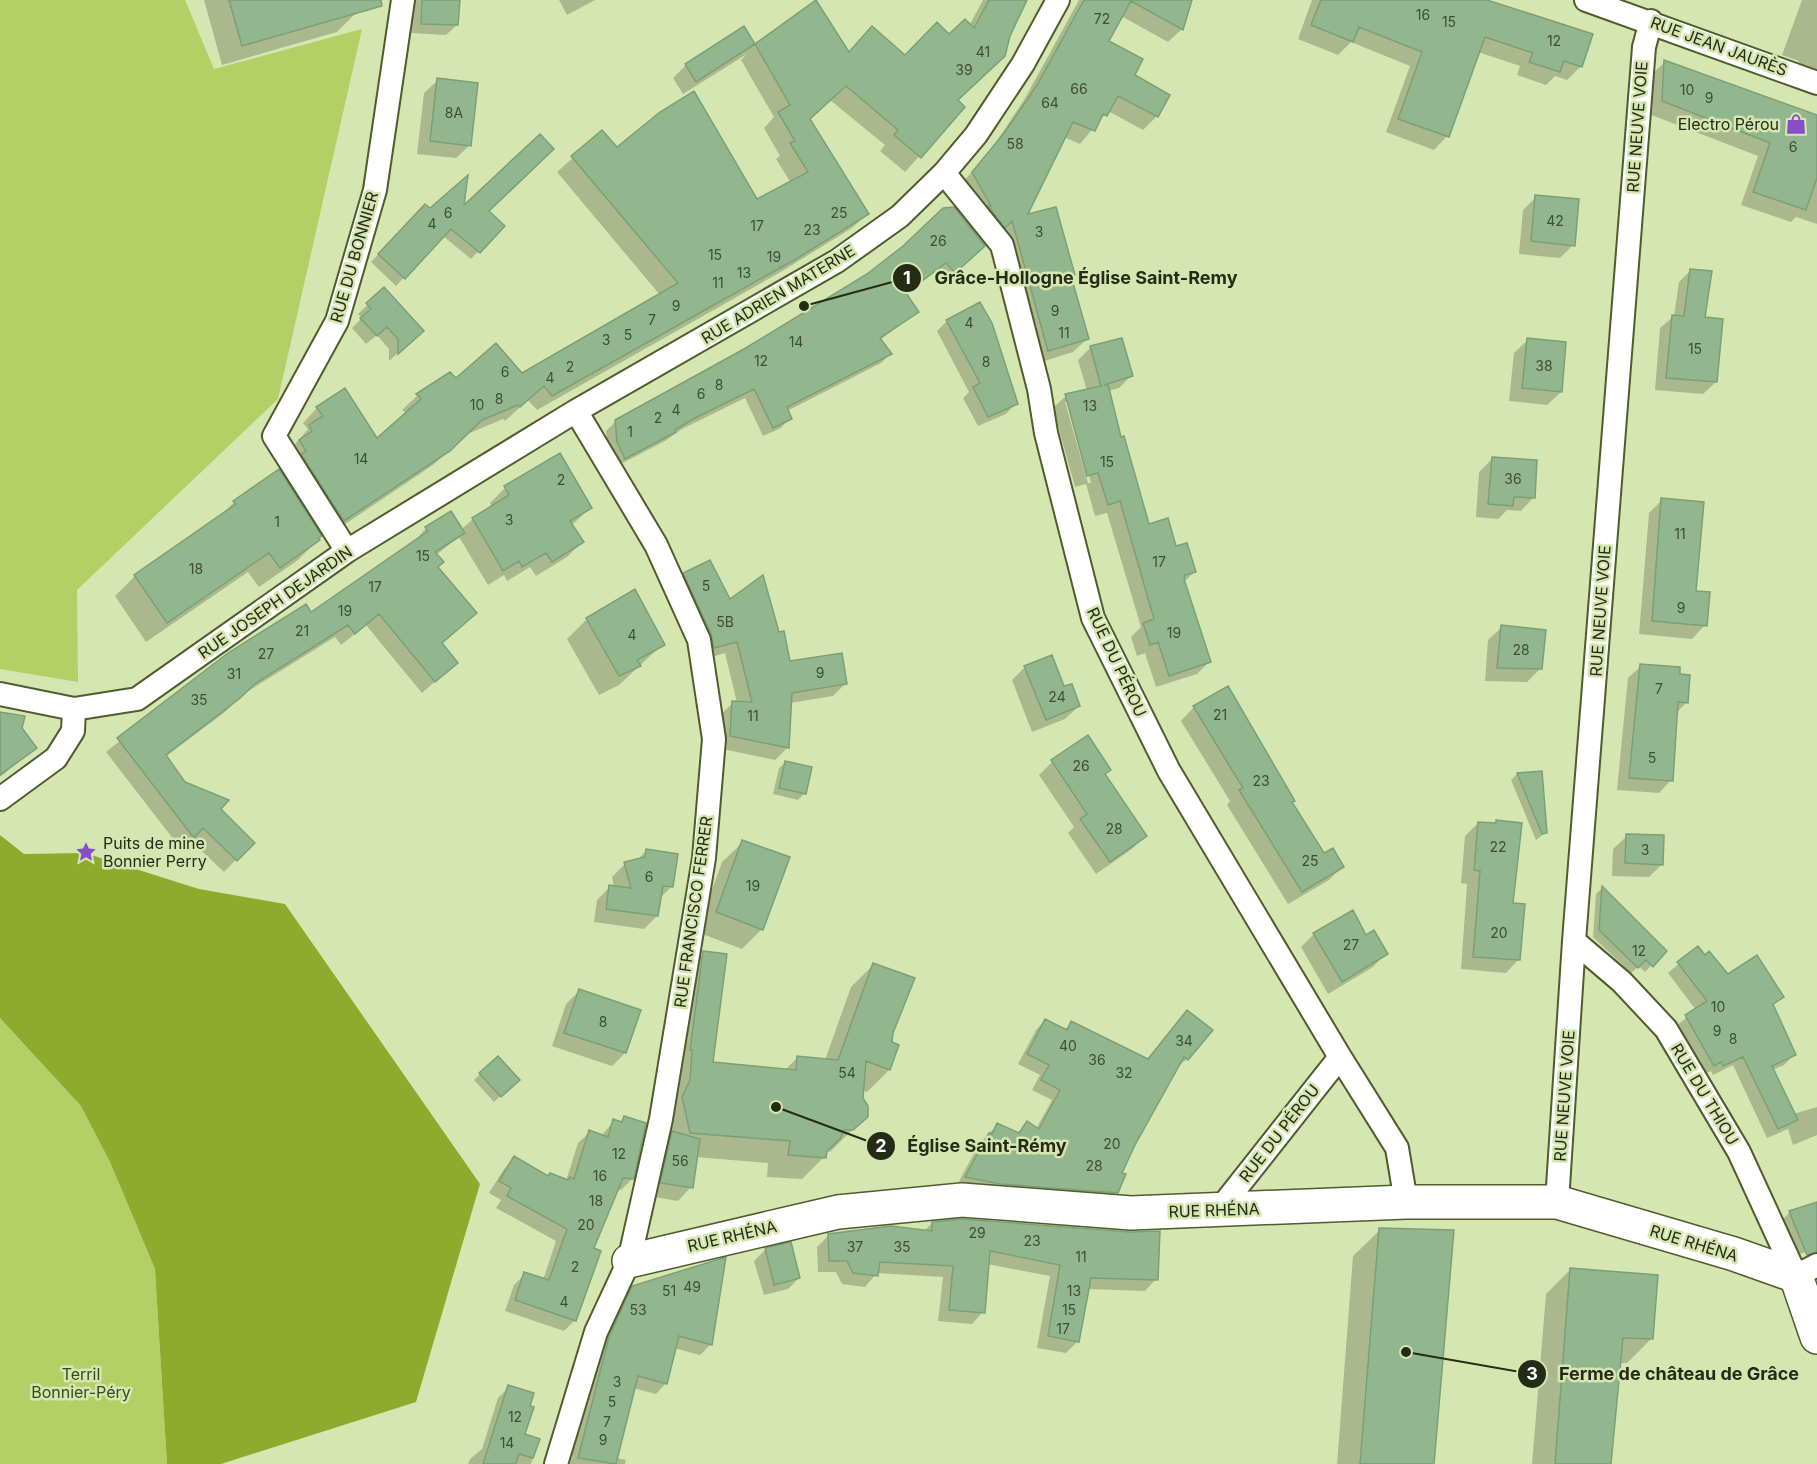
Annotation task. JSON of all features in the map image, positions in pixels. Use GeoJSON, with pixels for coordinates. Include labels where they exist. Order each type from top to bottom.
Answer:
{"type":"FeatureCollection","features":[{"type":"Feature","properties":{"kind":"street","name":"RUE DU BONNIER"},"geometry":{"type":"LineString","coordinates":[[347,551],[274,436],[338,321],[375,190],[403,0]]}},
{"type":"Feature","properties":{"kind":"street","name":"RUE ADRIEN MATERNE"},"geometry":{"type":"LineString","coordinates":[[576,411],[837,261],[900,216],[944,173],[976,135],[1023,64],[1058,0]]}},
{"type":"Feature","properties":{"kind":"street","name":"RUE JEAN JAURÈS"},"geometry":{"type":"LineString","coordinates":[[1586,0],[1651,21],[1817,82]]}},
{"type":"Feature","properties":{"kind":"street","name":"RUE NEUVE VOIE"},"geometry":{"type":"LineString","coordinates":[[1557,1202],[1574,941],[1643,58],[1651,21]]}},
{"type":"Feature","properties":{"kind":"street","name":"RUE DU PÉROU"},"geometry":{"type":"LineString","coordinates":[[944,173],[1002,245],[1039,389],[1046,433],[1093,618],[1169,771],[1397,1148],[1406,1202]]}},
{"type":"Feature","properties":{"kind":"street","name":"RUE JOSEPH DEJARDIN"},"geometry":{"type":"LineString","coordinates":[[74,709],[137,699],[347,551],[576,411]]}},
{"type":"Feature","properties":{"kind":"street","name":"RUE FRANCISCO FERRER"},"geometry":{"type":"LineString","coordinates":[[556,1464],[596,1332],[629,1261],[662,1119],[702,870],[714,739],[699,640],[656,545],[576,411]]}},
{"type":"Feature","properties":{"kind":"street"},"geometry":{"type":"LineString","coordinates":[[0,694],[74,709],[73,731],[56,758],[0,799]]}},
{"type":"Feature","properties":{"kind":"street","name":"RUE DU THIOU"},"geometry":{"type":"LineString","coordinates":[[1574,941],[1622,982],[1666,1029],[1806,1270]]}},
{"type":"Feature","properties":{"kind":"street","name":"RUE DU PÉROU"},"geometry":{"type":"LineString","coordinates":[[1219,1210],[1340,1057]]}},
{"type":"Feature","properties":{"kind":"street","name":"RUE RHÉNA"},"geometry":{"type":"LineString","coordinates":[[629,1261],[838,1212],[962,1200],[1131,1213],[1406,1202],[1557,1202],[1734,1254],[1806,1270]]}},
{"type":"Feature","properties":{"kind":"street"},"geometry":{"type":"LineString","coordinates":[[1806,1270],[1817,1337]]}},
{"type":"Feature","properties":{"kind":"green space"},"geometry":{"type":"Polygon","coordinates":[[[0,0],[185,0],[214,69],[362,29],[278,399],[77,590],[78,682],[0,669],[0,0]]]}},
{"type":"Feature","properties":{"kind":"green space"},"geometry":{"type":"Polygon","coordinates":[[[0,835],[24,854],[85,853],[199,889],[285,904],[480,1184],[416,1402],[221,1464],[167,1464],[155,1269],[110,1162],[81,1106],[0,1018],[0,835]]]}},
{"type":"Feature","properties":{"kind":"green space","name":"Terril Bonnier-Péry"},"geometry":{"type":"Polygon","coordinates":[[[0,1018],[81,1106],[110,1162],[155,1269],[167,1464],[0,1464],[0,1018]]]}},
{"type":"Feature","properties":{"kind":"building"},"geometry":{"type":"Polygon","coordinates":[[[229,0],[381,0],[382,6],[242,46],[229,0]]]}},
{"type":"Feature","properties":{"kind":"building"},"geometry":{"type":"Polygon","coordinates":[[[422,0],[460,0],[458,25],[421,24],[422,0]]]}},
{"type":"Feature","properties":{"kind":"building"},"geometry":{"type":"Polygon","coordinates":[[[816,0],[849,52],[872,26],[905,55],[937,22],[949,34],[965,19],[974,28],[989,0],[1027,0],[1010,36],[1005,56],[958,100],[965,107],[921,158],[894,135],[898,130],[846,86],[810,119],[869,214],[796,259],[552,396],[544,386],[520,407],[518,405],[482,420],[450,451],[344,521],[301,454],[306,451],[299,440],[312,431],[309,425],[323,416],[316,407],[345,388],[377,438],[421,399],[416,394],[450,372],[456,378],[496,343],[522,373],[678,283],[571,156],[602,130],[617,147],[660,112],[694,91],[757,199],[808,172],[790,143],[795,141],[778,112],[790,105],[755,44],[816,0]]]}},
{"type":"Feature","properties":{"kind":"building"},"geometry":{"type":"Polygon","coordinates":[[[1084,0],[1192,0],[1183,30],[1131,1],[1109,41],[1143,59],[1135,75],[1170,95],[1158,117],[1118,96],[1107,116],[1103,114],[1095,131],[1073,122],[1028,214],[1056,207],[1075,275],[1071,276],[1089,339],[1048,351],[1012,221],[1005,228],[988,206],[991,206],[972,172],[1005,132],[1037,85],[1084,0]]]}},
{"type":"Feature","properties":{"kind":"building"},"geometry":{"type":"Polygon","coordinates":[[[1321,0],[1487,0],[1593,34],[1582,67],[1564,61],[1560,72],[1529,62],[1533,53],[1485,37],[1449,137],[1398,119],[1422,52],[1359,27],[1353,42],[1311,25],[1321,0]]]}},
{"type":"Feature","properties":{"kind":"building"},"geometry":{"type":"Polygon","coordinates":[[[744,26],[755,44],[696,82],[685,64],[744,26]]]}},
{"type":"Feature","properties":{"kind":"building"},"geometry":{"type":"Polygon","coordinates":[[[1664,60],[1817,115],[1817,178],[1806,210],[1753,192],[1770,143],[1662,101],[1664,60]]]}},
{"type":"Feature","properties":{"kind":"building"},"geometry":{"type":"Polygon","coordinates":[[[437,78],[478,83],[471,146],[430,141],[437,78]]]}},
{"type":"Feature","properties":{"kind":"building"},"geometry":{"type":"Polygon","coordinates":[[[540,134],[554,149],[489,211],[505,226],[480,253],[451,229],[405,279],[378,254],[425,204],[430,208],[468,175],[464,205],[540,134]]]}},
{"type":"Feature","properties":{"kind":"building"},"geometry":{"type":"Polygon","coordinates":[[[1535,195],[1579,199],[1575,246],[1531,241],[1535,195]]]}},
{"type":"Feature","properties":{"kind":"building"},"geometry":{"type":"Polygon","coordinates":[[[954,207],[985,246],[955,273],[946,263],[906,293],[919,312],[880,338],[892,354],[787,407],[792,419],[773,428],[754,389],[693,419],[675,430],[676,432],[625,459],[617,442],[615,420],[744,349],[867,274],[903,246],[943,208],[954,207]]]}},
{"type":"Feature","properties":{"kind":"building"},"geometry":{"type":"Polygon","coordinates":[[[1690,269],[1712,271],[1705,317],[1723,319],[1717,382],[1666,378],[1672,315],[1684,316],[1690,269]]]}},
{"type":"Feature","properties":{"kind":"building"},"geometry":{"type":"Polygon","coordinates":[[[384,287],[424,331],[398,354],[398,339],[387,327],[377,336],[360,318],[371,309],[366,303],[384,287]]]}},
{"type":"Feature","properties":{"kind":"building"},"geometry":{"type":"Polygon","coordinates":[[[980,302],[992,323],[1018,404],[988,417],[973,387],[980,383],[946,320],[980,302]]]}},
{"type":"Feature","properties":{"kind":"building"},"geometry":{"type":"Polygon","coordinates":[[[1122,338],[1133,376],[1104,385],[1108,384],[1121,437],[1124,436],[1149,524],[1168,518],[1176,546],[1187,543],[1196,572],[1185,575],[1184,579],[1211,662],[1169,676],[1158,642],[1150,645],[1143,623],[1154,619],[1120,501],[1108,505],[1098,473],[1087,476],[1065,394],[1101,386],[1090,346],[1122,338]]]}},
{"type":"Feature","properties":{"kind":"building"},"geometry":{"type":"Polygon","coordinates":[[[1527,338],[1566,342],[1562,392],[1522,388],[1527,338]]]}},
{"type":"Feature","properties":{"kind":"building"},"geometry":{"type":"Polygon","coordinates":[[[560,453],[592,508],[570,521],[584,542],[552,562],[546,553],[522,567],[519,561],[503,571],[472,518],[509,495],[504,486],[560,453]]]}},
{"type":"Feature","properties":{"kind":"building"},"geometry":{"type":"Polygon","coordinates":[[[1492,457],[1537,460],[1535,498],[1514,497],[1513,506],[1488,504],[1492,457]]]}},
{"type":"Feature","properties":{"kind":"building"},"geometry":{"type":"Polygon","coordinates":[[[279,469],[322,536],[320,540],[280,568],[269,553],[167,623],[134,575],[236,504],[233,501],[279,469]]]}},
{"type":"Feature","properties":{"kind":"building"},"geometry":{"type":"Polygon","coordinates":[[[1661,498],[1704,502],[1696,591],[1710,592],[1707,626],[1652,621],[1661,498]]]}},
{"type":"Feature","properties":{"kind":"building"},"geometry":{"type":"Polygon","coordinates":[[[451,511],[465,533],[435,552],[444,562],[438,567],[477,613],[442,643],[458,663],[435,682],[379,614],[355,634],[348,625],[256,683],[239,699],[166,755],[185,782],[229,800],[221,809],[255,843],[237,861],[203,828],[194,838],[117,738],[228,653],[306,604],[311,612],[428,531],[425,527],[451,511]]]}},
{"type":"Feature","properties":{"kind":"building"},"geometry":{"type":"Polygon","coordinates":[[[710,560],[730,599],[763,575],[779,632],[784,631],[790,661],[842,653],[847,684],[792,693],[789,748],[730,736],[732,701],[752,702],[737,642],[714,648],[711,634],[683,573],[710,560]]]}},
{"type":"Feature","properties":{"kind":"building"},"geometry":{"type":"Polygon","coordinates":[[[635,589],[665,645],[637,660],[641,666],[619,676],[586,618],[635,589]]]}},
{"type":"Feature","properties":{"kind":"building"},"geometry":{"type":"Polygon","coordinates":[[[1501,625],[1546,630],[1542,669],[1497,668],[1501,625]]]}},
{"type":"Feature","properties":{"kind":"building"},"geometry":{"type":"Polygon","coordinates":[[[1052,655],[1064,686],[1072,684],[1080,706],[1046,720],[1024,666],[1052,655]]]}},
{"type":"Feature","properties":{"kind":"building"},"geometry":{"type":"Polygon","coordinates":[[[1640,664],[1680,667],[1680,674],[1690,675],[1688,703],[1678,702],[1673,781],[1629,778],[1640,664]]]}},
{"type":"Feature","properties":{"kind":"building"},"geometry":{"type":"Polygon","coordinates":[[[1228,686],[1295,801],[1292,802],[1324,853],[1333,848],[1344,867],[1302,892],[1239,790],[1243,788],[1193,706],[1228,686]]]}},
{"type":"Feature","properties":{"kind":"building"},"geometry":{"type":"Polygon","coordinates":[[[0,712],[25,716],[22,728],[37,748],[0,775],[0,712]]]}},
{"type":"Feature","properties":{"kind":"building"},"geometry":{"type":"Polygon","coordinates":[[[1088,735],[1111,770],[1105,774],[1147,836],[1110,862],[1080,819],[1087,814],[1051,760],[1088,735]]]}},
{"type":"Feature","properties":{"kind":"building"},"geometry":{"type":"Polygon","coordinates":[[[785,761],[812,767],[806,794],[779,788],[785,761]]]}},
{"type":"Feature","properties":{"kind":"building"},"geometry":{"type":"Polygon","coordinates":[[[1542,771],[1547,833],[1542,834],[1517,773],[1542,771]]]}},
{"type":"Feature","properties":{"kind":"building"},"geometry":{"type":"Polygon","coordinates":[[[1496,820],[1522,823],[1513,903],[1525,904],[1520,960],[1473,957],[1480,871],[1474,870],[1478,822],[1496,823],[1496,820]]]}},
{"type":"Feature","properties":{"kind":"building"},"geometry":{"type":"Polygon","coordinates":[[[1626,834],[1664,835],[1663,865],[1625,863],[1626,834]]]}},
{"type":"Feature","properties":{"kind":"building"},"geometry":{"type":"Polygon","coordinates":[[[742,840],[790,857],[763,930],[716,912],[742,840]]]}},
{"type":"Feature","properties":{"kind":"building"},"geometry":{"type":"Polygon","coordinates":[[[646,849],[678,854],[673,887],[663,886],[658,916],[606,909],[609,885],[631,888],[624,862],[645,857],[646,849]]]}},
{"type":"Feature","properties":{"kind":"building"},"geometry":{"type":"Polygon","coordinates":[[[1602,886],[1667,951],[1653,967],[1646,960],[1638,968],[1599,930],[1602,886]]]}},
{"type":"Feature","properties":{"kind":"building"},"geometry":{"type":"Polygon","coordinates":[[[1353,910],[1366,935],[1374,930],[1388,954],[1342,982],[1313,933],[1353,910]]]}},
{"type":"Feature","properties":{"kind":"building"},"geometry":{"type":"Polygon","coordinates":[[[1698,946],[1705,955],[1709,951],[1728,974],[1757,955],[1784,997],[1773,1004],[1796,1055],[1772,1066],[1798,1120],[1778,1129],[1743,1057],[1723,1066],[1721,1062],[1714,1066],[1685,1015],[1707,1001],[1677,962],[1698,946]]]}},
{"type":"Feature","properties":{"kind":"building"},"geometry":{"type":"Polygon","coordinates":[[[703,951],[727,954],[713,1062],[796,1070],[797,1056],[838,1060],[873,963],[915,978],[893,1033],[892,1042],[899,1045],[890,1070],[866,1061],[863,1098],[868,1106],[868,1117],[853,1130],[844,1130],[840,1139],[827,1151],[826,1158],[788,1155],[790,1141],[690,1133],[682,1097],[690,1080],[692,1050],[690,1050],[703,951]]]}},
{"type":"Feature","properties":{"kind":"building"},"geometry":{"type":"Polygon","coordinates":[[[579,989],[641,1010],[626,1053],[564,1033],[579,989]]]}},
{"type":"Feature","properties":{"kind":"building"},"geometry":{"type":"Polygon","coordinates":[[[1187,1010],[1213,1030],[1188,1060],[1184,1057],[1135,1145],[1122,1173],[1126,1174],[1118,1193],[1000,1184],[965,1177],[997,1123],[1019,1133],[1027,1121],[1039,1129],[1060,1090],[1041,1080],[1049,1065],[1027,1054],[1045,1019],[1067,1030],[1071,1021],[1148,1059],[1187,1010]]]}},
{"type":"Feature","properties":{"kind":"building"},"geometry":{"type":"Polygon","coordinates":[[[498,1056],[520,1080],[501,1097],[479,1073],[498,1056]]]}},
{"type":"Feature","properties":{"kind":"building"},"geometry":{"type":"Polygon","coordinates":[[[624,1116],[646,1123],[634,1179],[623,1178],[594,1248],[601,1251],[576,1321],[515,1300],[524,1272],[549,1280],[567,1229],[507,1196],[511,1188],[499,1181],[514,1156],[548,1176],[550,1173],[568,1180],[570,1177],[574,1179],[589,1130],[608,1137],[613,1119],[622,1122],[624,1116]]]}},
{"type":"Feature","properties":{"kind":"building"},"geometry":{"type":"Polygon","coordinates":[[[672,1131],[700,1139],[693,1188],[660,1183],[672,1131]]]}},
{"type":"Feature","properties":{"kind":"building"},"geometry":{"type":"Polygon","coordinates":[[[1817,1202],[1817,1252],[1807,1255],[1789,1211],[1817,1202]]]}},
{"type":"Feature","properties":{"kind":"building"},"geometry":{"type":"Polygon","coordinates":[[[962,1219],[1130,1232],[1160,1231],[1158,1280],[1091,1278],[1079,1342],[1048,1336],[1060,1265],[990,1251],[985,1313],[949,1310],[953,1266],[880,1262],[878,1276],[853,1273],[847,1261],[829,1261],[828,1234],[891,1226],[932,1231],[932,1222],[962,1219]]]}},
{"type":"Feature","properties":{"kind":"building"},"geometry":{"type":"Polygon","coordinates":[[[1379,1228],[1454,1230],[1434,1464],[1360,1464],[1379,1228]]]}},
{"type":"Feature","properties":{"kind":"building"},"geometry":{"type":"Polygon","coordinates":[[[791,1242],[800,1278],[774,1285],[765,1248],[791,1242]]]}},
{"type":"Feature","properties":{"kind":"building"},"geometry":{"type":"Polygon","coordinates":[[[726,1257],[712,1345],[679,1336],[667,1384],[638,1376],[616,1464],[578,1458],[609,1337],[632,1286],[726,1257]]]}},
{"type":"Feature","properties":{"kind":"building"},"geometry":{"type":"Polygon","coordinates":[[[1570,1268],[1658,1275],[1653,1339],[1623,1338],[1611,1464],[1555,1464],[1570,1268]]]}},
{"type":"Feature","properties":{"kind":"building"},"geometry":{"type":"Polygon","coordinates":[[[508,1385],[534,1393],[530,1406],[534,1407],[525,1434],[540,1439],[533,1458],[519,1454],[516,1464],[483,1464],[508,1385]]]}},
{"type":"Feature","properties":{"kind":"place","name":"Electro Pérou"},"geometry":{"type":"Point","coordinates":[1796,124]}},
{"type":"Feature","properties":{"kind":"place","name":"Grâce-Hollogne Église Saint-Remy"},"geometry":{"type":"Point","coordinates":[804,306]}},
{"type":"Feature","properties":{"kind":"place","name":"Puits de mine Bonnier Perry"},"geometry":{"type":"Point","coordinates":[86,852]}},
{"type":"Feature","properties":{"kind":"place","name":"Église Saint-Rémy"},"geometry":{"type":"Point","coordinates":[776,1107]}},
{"type":"Feature","properties":{"kind":"place","name":"Ferme de château de Grâce"},"geometry":{"type":"Point","coordinates":[1406,1352]}}]}
